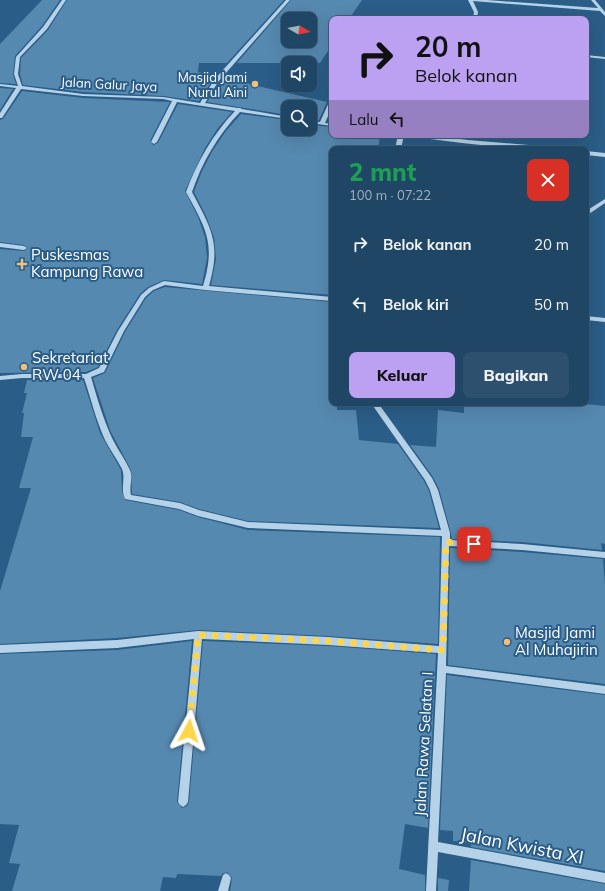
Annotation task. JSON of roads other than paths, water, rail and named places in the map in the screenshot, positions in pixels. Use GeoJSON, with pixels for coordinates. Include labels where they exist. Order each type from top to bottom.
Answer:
{"type":"FeatureCollection","features":[{"type":"Feature","properties":{"kind":"street"},"geometry":{"type":"LineString","coordinates":[[0,117],[20,86],[16,74],[18,57],[45,28],[64,0]]}},
{"type":"Feature","properties":{"kind":"street"},"geometry":{"type":"LineString","coordinates":[[202,104],[216,81],[288,0]]}},
{"type":"Feature","properties":{"kind":"street"},"geometry":{"type":"LineString","coordinates":[[470,0],[601,10]]}},
{"type":"Feature","properties":{"kind":"street"},"geometry":{"type":"LineString","coordinates":[[470,0],[476,12],[475,16]]}},
{"type":"Feature","properties":{"kind":"street"},"geometry":{"type":"LineString","coordinates":[[593,0],[605,15]]}},
{"type":"Feature","properties":{"kind":"street"},"geometry":{"type":"LineString","coordinates":[[589,56],[605,58]]}},
{"type":"Feature","properties":{"kind":"street","name":"Jalan Galur Jaya"},"geometry":{"type":"LineString","coordinates":[[0,85],[20,86],[83,95],[145,97],[175,100],[240,109],[281,117]]}},
{"type":"Feature","properties":{"kind":"street"},"geometry":{"type":"LineString","coordinates":[[154,142],[175,100]]}},
{"type":"Feature","properties":{"kind":"street"},"geometry":{"type":"LineString","coordinates":[[322,124],[329,108]]}},
{"type":"Feature","properties":{"kind":"street"},"geometry":{"type":"LineString","coordinates":[[205,288],[212,255],[211,241],[208,227],[189,192],[193,180],[213,143],[240,109]]}},
{"type":"Feature","properties":{"kind":"street"},"geometry":{"type":"LineString","coordinates":[[317,123],[329,125]]}},
{"type":"Feature","properties":{"kind":"street"},"geometry":{"type":"LineString","coordinates":[[437,138],[516,146]]}},
{"type":"Feature","properties":{"kind":"street"},"geometry":{"type":"LineString","coordinates":[[589,153],[605,155]]}},
{"type":"Feature","properties":{"kind":"street"},"geometry":{"type":"LineString","coordinates":[[589,212],[605,201]]}},
{"type":"Feature","properties":{"kind":"street"},"geometry":{"type":"LineString","coordinates":[[0,245],[24,248]]}},
{"type":"Feature","properties":{"kind":"street"},"geometry":{"type":"LineString","coordinates":[[0,380],[22,376],[87,376],[102,370],[121,331],[143,296],[150,289],[164,283],[329,299]]}},
{"type":"Feature","properties":{"kind":"street"},"geometry":{"type":"LineString","coordinates":[[589,318],[605,320]]}},
{"type":"Feature","properties":{"kind":"street"},"geometry":{"type":"LineString","coordinates":[[87,376],[104,428],[112,446],[126,470],[128,480],[126,489],[128,497],[180,506],[198,513],[248,525],[446,533]]}},
{"type":"Feature","properties":{"kind":"street","name":"Jalan Rawa Selatan I"},"geometry":{"type":"LineString","coordinates":[[376,406],[428,478],[434,490],[446,533],[443,650],[431,891]]}},
{"type":"Feature","properties":{"kind":"street"},"geometry":{"type":"LineString","coordinates":[[446,542],[522,547],[605,555]]}},
{"type":"Feature","properties":{"kind":"street"},"geometry":{"type":"LineString","coordinates":[[0,649],[117,644],[198,635],[320,640],[443,650]]}},
{"type":"Feature","properties":{"kind":"street"},"geometry":{"type":"LineString","coordinates":[[183,802],[198,635]]}},
{"type":"Feature","properties":{"kind":"street"},"geometry":{"type":"LineString","coordinates":[[442,670],[605,690]]}},
{"type":"Feature","properties":{"kind":"street","name":"Jalan Kwista XI"},"geometry":{"type":"LineString","coordinates":[[433,846],[605,878]]}},
{"type":"Feature","properties":{"kind":"street"},"geometry":{"type":"LineString","coordinates":[[223,891],[226,878]]}},
{"type":"Feature","properties":{"kind":"place","name":"Masjid Jami Nurul Aini"},"geometry":{"type":"Point","coordinates":[255,84]}},
{"type":"Feature","properties":{"kind":"place","name":"Puskesmas Kampung Rawa"},"geometry":{"type":"Point","coordinates":[22,264]}},
{"type":"Feature","properties":{"kind":"place","name":"Sekretariat RW 04"},"geometry":{"type":"Point","coordinates":[24,367]}},
{"type":"Feature","properties":{"kind":"place","name":"Masjid Jami Al Muhajirin"},"geometry":{"type":"Point","coordinates":[507,642]}}]}
